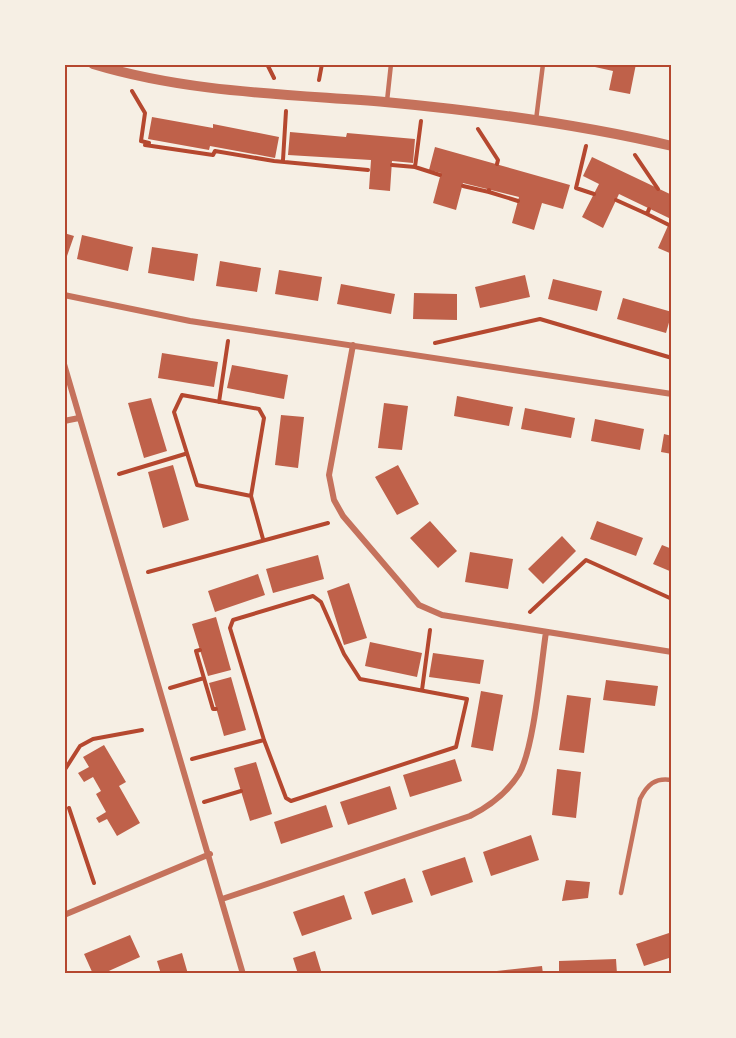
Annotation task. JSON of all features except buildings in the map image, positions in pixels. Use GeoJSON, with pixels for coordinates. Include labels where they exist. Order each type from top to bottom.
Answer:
{"type":"FeatureCollection","features":[{"type":"Feature","properties":{"kind":"street"},"geometry":{"type":"LineString","coordinates":[[93,64],[140,78],[186,87],[387,103],[536,120],[672,146]]}},
{"type":"Feature","properties":{"kind":"street"},"geometry":{"type":"LineString","coordinates":[[64,295],[190,321],[672,394]]}},
{"type":"Feature","properties":{"kind":"street"},"geometry":{"type":"LineString","coordinates":[[353,345],[328,475],[334,500],[343,516],[419,605],[430,612],[672,652]]}},
{"type":"Feature","properties":{"kind":"street"},"geometry":{"type":"LineString","coordinates":[[64,364],[210,854],[243,974]]}},
{"type":"Feature","properties":{"kind":"street"},"geometry":{"type":"LineString","coordinates":[[64,422],[79,418]]}},
{"type":"Feature","properties":{"kind":"street"},"geometry":{"type":"LineString","coordinates":[[222,899],[470,816],[488,807],[506,792],[520,772],[528,750],[546,632]]}},
{"type":"Feature","properties":{"kind":"street"},"geometry":{"type":"LineString","coordinates":[[64,915],[210,854]]}},
{"type":"Feature","properties":{"kind":"lane"},"geometry":{"type":"LineString","coordinates":[[387,103],[391,64]]}},
{"type":"Feature","properties":{"kind":"lane"},"geometry":{"type":"LineString","coordinates":[[536,120],[542,65]]}},
{"type":"Feature","properties":{"kind":"lane"},"geometry":{"type":"LineString","coordinates":[[621,893],[640,799],[646,787],[653,781],[663,778],[672,780]]}},
{"type":"Feature","properties":{"kind":"path"},"geometry":{"type":"LineString","coordinates":[[267,64],[274,78]]}},
{"type":"Feature","properties":{"kind":"path"},"geometry":{"type":"LineString","coordinates":[[319,80],[322,64]]}},
{"type":"Feature","properties":{"kind":"path"},"geometry":{"type":"LineString","coordinates":[[132,91],[145,113],[141,141],[147,144],[213,155],[215,152],[368,170]]}},
{"type":"Feature","properties":{"kind":"path"},"geometry":{"type":"LineString","coordinates":[[283,160],[286,111]]}},
{"type":"Feature","properties":{"kind":"path"},"geometry":{"type":"LineString","coordinates":[[415,167],[421,121]]}},
{"type":"Feature","properties":{"kind":"path"},"geometry":{"type":"LineString","coordinates":[[478,129],[498,160],[496,164]]}},
{"type":"Feature","properties":{"kind":"path"},"geometry":{"type":"LineString","coordinates":[[586,146],[576,188],[594,194]]}},
{"type":"Feature","properties":{"kind":"path"},"geometry":{"type":"LineString","coordinates":[[635,155],[658,189]]}},
{"type":"Feature","properties":{"kind":"path"},"geometry":{"type":"LineString","coordinates":[[392,165],[415,167],[440,175]]}},
{"type":"Feature","properties":{"kind":"path"},"geometry":{"type":"LineString","coordinates":[[462,186],[489,191],[518,201]]}},
{"type":"Feature","properties":{"kind":"path"},"geometry":{"type":"LineString","coordinates":[[616,200],[648,212],[669,225]]}},
{"type":"Feature","properties":{"kind":"path"},"geometry":{"type":"LineString","coordinates":[[435,343],[540,319],[672,358]]}},
{"type":"Feature","properties":{"kind":"path"},"geometry":{"type":"LineString","coordinates":[[219,402],[228,341]]}},
{"type":"Feature","properties":{"kind":"path"},"geometry":{"type":"LineString","coordinates":[[251,496],[196,485],[174,412],[182,395],[259,409],[264,418],[251,496],[262,539]]}},
{"type":"Feature","properties":{"kind":"path"},"geometry":{"type":"LineString","coordinates":[[119,474],[185,454]]}},
{"type":"Feature","properties":{"kind":"path"},"geometry":{"type":"LineString","coordinates":[[148,572],[328,522]]}},
{"type":"Feature","properties":{"kind":"path"},"geometry":{"type":"LineString","coordinates":[[530,612],[586,560],[672,599]]}},
{"type":"Feature","properties":{"kind":"path"},"geometry":{"type":"LineString","coordinates":[[313,596],[321,602],[344,654],[360,679],[422,690],[467,699],[456,747],[291,801],[286,798],[264,740],[230,628],[234,620],[313,596]]}},
{"type":"Feature","properties":{"kind":"path"},"geometry":{"type":"LineString","coordinates":[[422,690],[430,630]]}},
{"type":"Feature","properties":{"kind":"path"},"geometry":{"type":"LineString","coordinates":[[200,650],[196,651],[213,710],[216,709]]}},
{"type":"Feature","properties":{"kind":"path"},"geometry":{"type":"LineString","coordinates":[[168,688],[204,678]]}},
{"type":"Feature","properties":{"kind":"path"},"geometry":{"type":"LineString","coordinates":[[64,771],[80,746],[93,739],[142,730]]}},
{"type":"Feature","properties":{"kind":"path"},"geometry":{"type":"LineString","coordinates":[[189,760],[264,740]]}},
{"type":"Feature","properties":{"kind":"path"},"geometry":{"type":"LineString","coordinates":[[202,802],[241,791]]}},
{"type":"Feature","properties":{"kind":"path"},"geometry":{"type":"LineString","coordinates":[[69,808],[94,883]]}}]}
